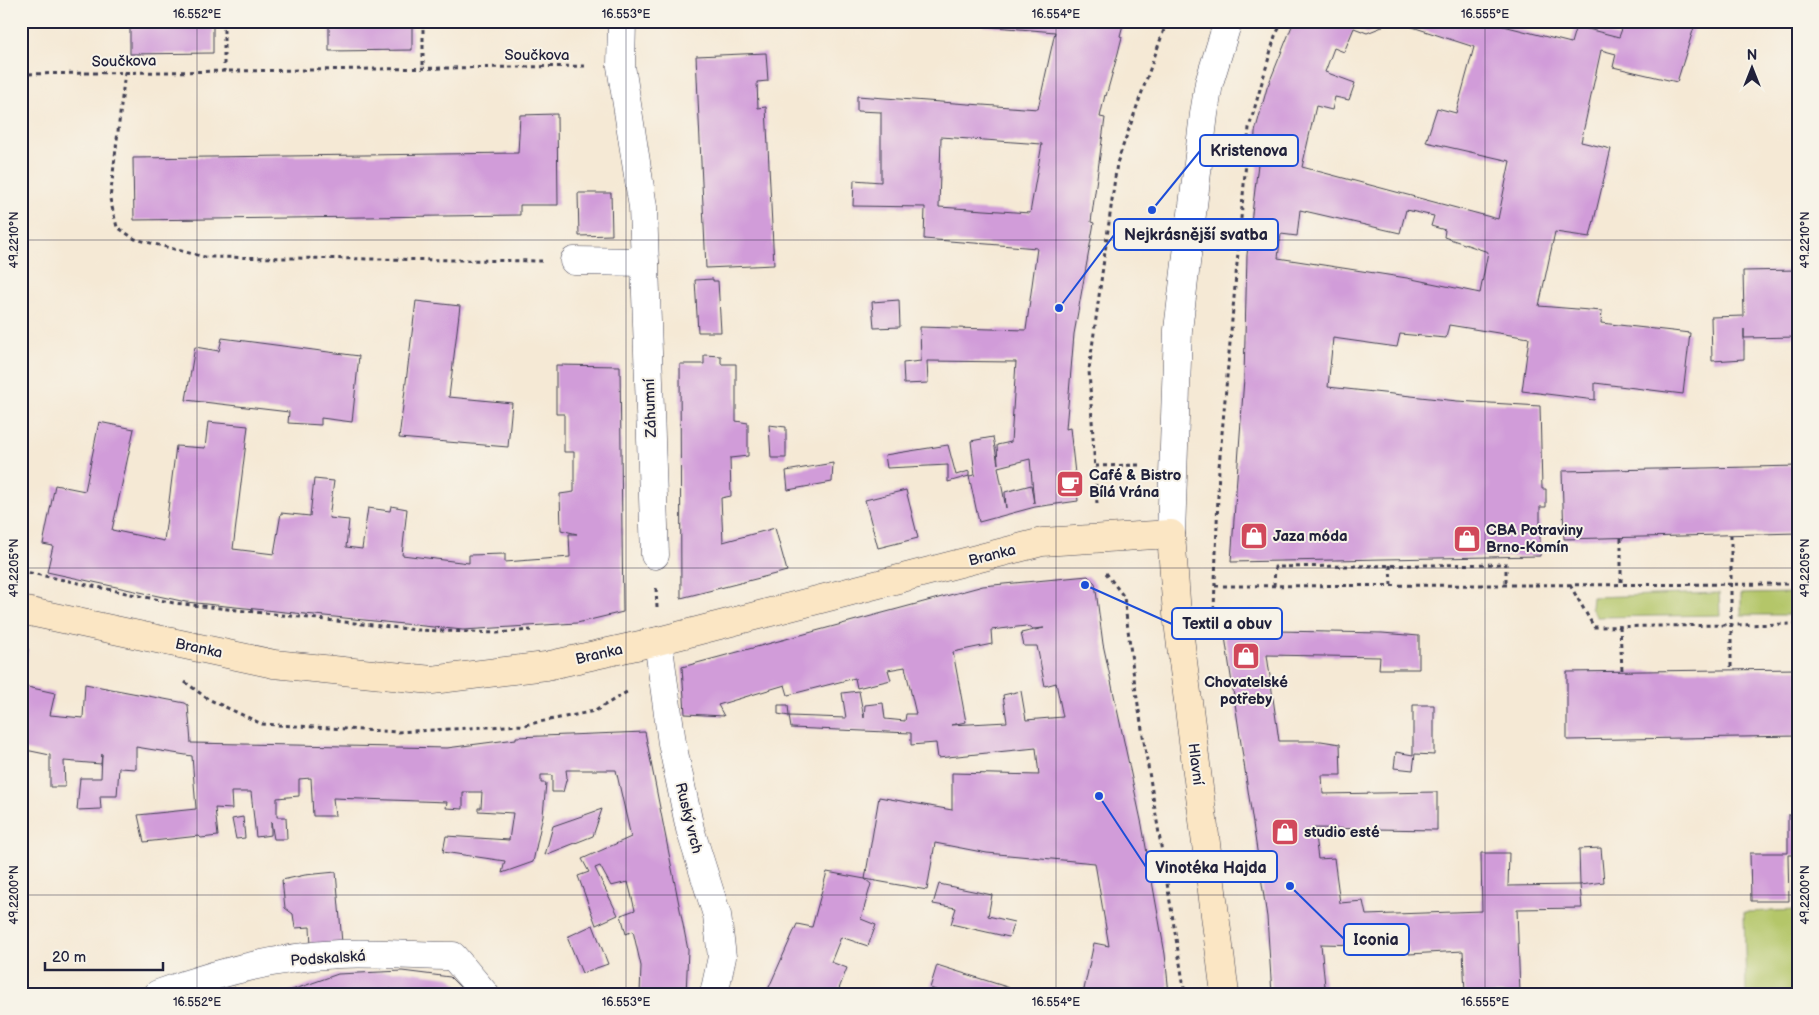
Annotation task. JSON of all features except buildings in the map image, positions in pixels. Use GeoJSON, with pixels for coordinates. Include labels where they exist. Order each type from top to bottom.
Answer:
{"type":"FeatureCollection","features":[{"type":"Feature","properties":{"kind":"street","name":"Záhumní"},"geometry":{"type":"LineString","coordinates":[[622,21],[621,66],[643,207],[655,555]]}},
{"type":"Feature","properties":{"kind":"street"},"geometry":{"type":"LineString","coordinates":[[1171,534],[1178,330],[1205,106],[1209,83],[1228,21]]}},
{"type":"Feature","properties":{"kind":"street"},"geometry":{"type":"LineString","coordinates":[[574,261],[645,262]]}},
{"type":"Feature","properties":{"kind":"street","name":"Branka"},"geometry":{"type":"LineString","coordinates":[[21,610],[274,664],[432,680],[546,666],[658,641],[1042,542],[1171,534]]}},
{"type":"Feature","properties":{"kind":"street","name":"Hlavní"},"geometry":{"type":"LineString","coordinates":[[1171,534],[1177,614],[1225,994]]}},
{"type":"Feature","properties":{"kind":"street","name":"Ruský vrch"},"geometry":{"type":"LineString","coordinates":[[658,641],[672,743],[690,829],[717,915],[722,957],[714,994]]}},
{"type":"Feature","properties":{"kind":"street","name":"Podskalská"},"geometry":{"type":"LineString","coordinates":[[158,994],[193,980],[264,965],[338,954],[453,956],[485,994]]}},
{"type":"Feature","properties":{"kind":"path","name":"Součkova"},"geometry":{"type":"LineString","coordinates":[[23,21],[22,74],[621,66]]}},
{"type":"Feature","properties":{"kind":"path"},"geometry":{"type":"LineString","coordinates":[[224,21],[224,71]]}},
{"type":"Feature","properties":{"kind":"path"},"geometry":{"type":"LineString","coordinates":[[423,21],[423,68]]}},
{"type":"Feature","properties":{"kind":"path"},"geometry":{"type":"LineString","coordinates":[[1098,503],[1089,370],[1117,163],[1167,21]]}},
{"type":"Feature","properties":{"kind":"path"},"geometry":{"type":"LineString","coordinates":[[1214,610],[1219,467],[1249,128],[1275,36],[1283,21]]}},
{"type":"Feature","properties":{"kind":"path"},"geometry":{"type":"LineString","coordinates":[[125,72],[110,199],[117,227],[135,239],[204,257],[574,261]]}},
{"type":"Feature","properties":{"kind":"path"},"geometry":{"type":"LineString","coordinates":[[1095,466],[1142,465]]}},
{"type":"Feature","properties":{"kind":"path"},"geometry":{"type":"LineString","coordinates":[[1731,535],[1731,670]]}},
{"type":"Feature","properties":{"kind":"path"},"geometry":{"type":"LineString","coordinates":[[1621,538],[1621,585]]}},
{"type":"Feature","properties":{"kind":"path"},"geometry":{"type":"LineString","coordinates":[[655,555],[658,641]]}},
{"type":"Feature","properties":{"kind":"path"},"geometry":{"type":"LineString","coordinates":[[1274,586],[1275,567],[1506,564],[1506,585]]}},
{"type":"Feature","properties":{"kind":"path"},"geometry":{"type":"LineString","coordinates":[[1390,565],[1391,585]]}},
{"type":"Feature","properties":{"kind":"path"},"geometry":{"type":"LineString","coordinates":[[1103,569],[1124,597],[1138,704],[1185,994]]}},
{"type":"Feature","properties":{"kind":"path"},"geometry":{"type":"LineString","coordinates":[[21,571],[193,605],[417,630],[497,633],[535,630]]}},
{"type":"Feature","properties":{"kind":"path"},"geometry":{"type":"LineString","coordinates":[[1215,586],[1798,584]]}},
{"type":"Feature","properties":{"kind":"path"},"geometry":{"type":"LineString","coordinates":[[1569,585],[1594,627],[1798,624]]}},
{"type":"Feature","properties":{"kind":"path"},"geometry":{"type":"LineString","coordinates":[[1620,626],[1622,671]]}},
{"type":"Feature","properties":{"kind":"path"},"geometry":{"type":"LineString","coordinates":[[178,678],[208,699],[262,724],[397,732],[524,725],[595,711],[662,670]]}},
{"type":"Feature","properties":{"kind":"green space"},"geometry":{"type":"Polygon","coordinates":[[[1719,593],[1720,615],[1597,617],[1591,608],[1592,597],[1719,593]]]}},
{"type":"Feature","properties":{"kind":"green space"},"geometry":{"type":"Polygon","coordinates":[[[1798,593],[1798,615],[1741,615],[1741,594],[1798,593]]]}},
{"type":"Feature","properties":{"kind":"green space"},"geometry":{"type":"Polygon","coordinates":[[[1798,910],[1798,994],[1746,994],[1744,912],[1798,910]]]}},
{"type":"Feature","properties":{"kind":"place","name":"Kristenova"},"geometry":{"type":"Point","coordinates":[1152,210]}},
{"type":"Feature","properties":{"kind":"place","name":"Nejkrásnější svatba"},"geometry":{"type":"Point","coordinates":[1059,308]}},
{"type":"Feature","properties":{"kind":"place","name":"Café & Bistro Bílá Vrána"},"geometry":{"type":"Point","coordinates":[1070,484]}},
{"type":"Feature","properties":{"kind":"place","name":"Jaza móda"},"geometry":{"type":"Point","coordinates":[1254,536]}},
{"type":"Feature","properties":{"kind":"place","name":"CBA Potraviny Brno-Komín"},"geometry":{"type":"Point","coordinates":[1467,539]}},
{"type":"Feature","properties":{"kind":"place","name":"Textil a obuv"},"geometry":{"type":"Point","coordinates":[1085,585]}},
{"type":"Feature","properties":{"kind":"place","name":"Chovatelské potřeby"},"geometry":{"type":"Point","coordinates":[1246,656]}},
{"type":"Feature","properties":{"kind":"place","name":"Vinotéka Hajda"},"geometry":{"type":"Point","coordinates":[1099,796]}},
{"type":"Feature","properties":{"kind":"place","name":"studio esté"},"geometry":{"type":"Point","coordinates":[1285,832]}},
{"type":"Feature","properties":{"kind":"place","name":"Iconia"},"geometry":{"type":"Point","coordinates":[1290,886]}}]}
